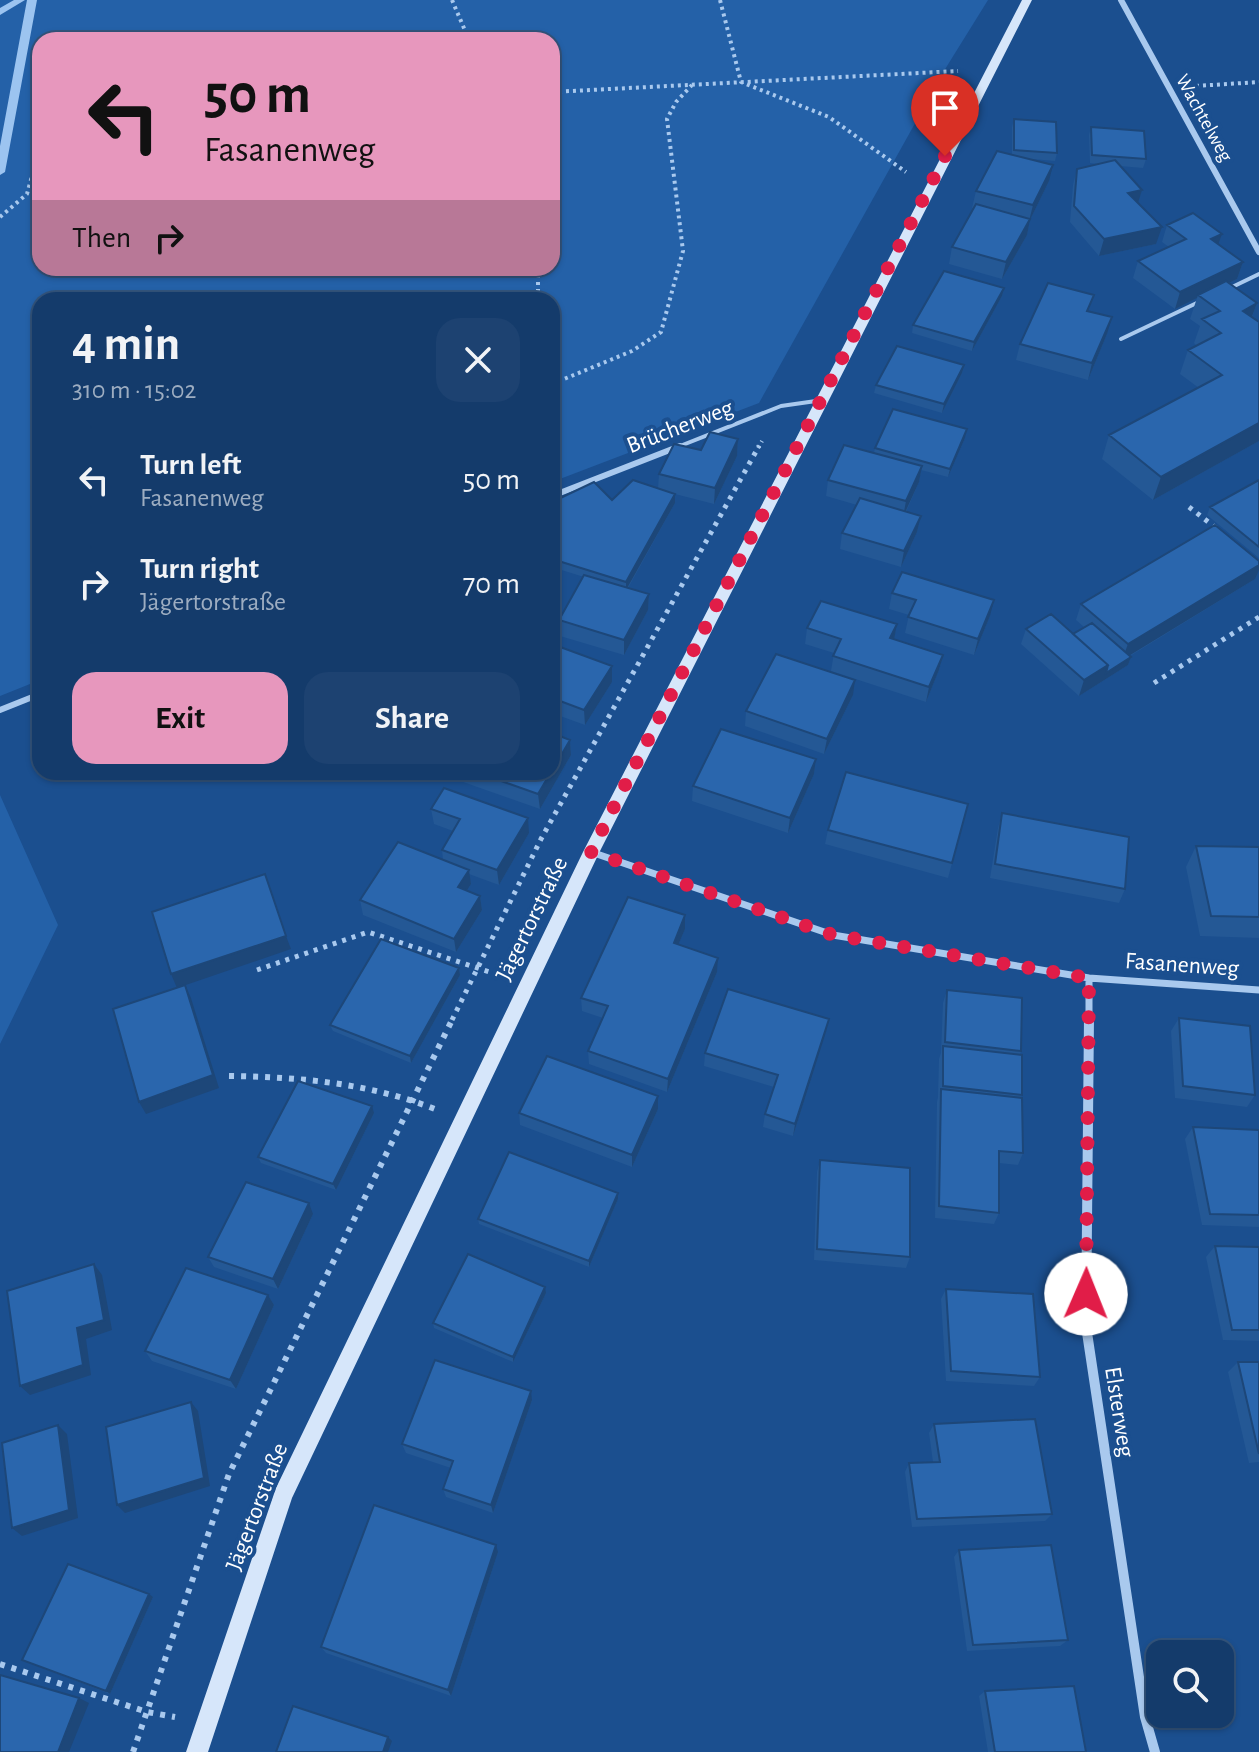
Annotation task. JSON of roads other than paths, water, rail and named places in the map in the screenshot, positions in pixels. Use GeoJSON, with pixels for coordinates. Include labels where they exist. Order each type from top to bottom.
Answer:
{"type":"FeatureCollection","features":[{"type":"Feature","properties":{"kind":"street","name":"Jägertorstraße"},"geometry":{"type":"LineString","coordinates":[[197,1752],[283,1495],[591,852],[1027,0]]}},
{"type":"Feature","properties":{"kind":"street","name":"Wachtelweg"},"geometry":{"type":"LineString","coordinates":[[1121,0],[1259,252]]}},
{"type":"Feature","properties":{"kind":"street","name":"Fasanenweg"},"geometry":{"type":"LineString","coordinates":[[591,852],[833,935],[1089,978],[1259,990]]}},
{"type":"Feature","properties":{"kind":"street","name":"Elsterweg"},"geometry":{"type":"LineString","coordinates":[[1089,978],[1086,1326],[1145,1717],[1155,1752]]}},
{"type":"Feature","properties":{"kind":"lane"},"geometry":{"type":"LineString","coordinates":[[1217,294],[1259,274]]}},
{"type":"Feature","properties":{"kind":"lane"},"geometry":{"type":"LineString","coordinates":[[1121,339],[1204,300]]}},
{"type":"Feature","properties":{"kind":"lane","name":"Brücherweg"},"geometry":{"type":"LineString","coordinates":[[560,493],[781,406],[823,400]]}},
{"type":"Feature","properties":{"kind":"lane"},"geometry":{"type":"LineString","coordinates":[[0,710],[32,697]]}},
{"type":"Feature","properties":{"kind":"waterway"},"geometry":{"type":"LineString","coordinates":[[0,12],[20,0]]}},
{"type":"Feature","properties":{"kind":"waterway"},"geometry":{"type":"LineString","coordinates":[[0,172],[32,0]]}}]}
